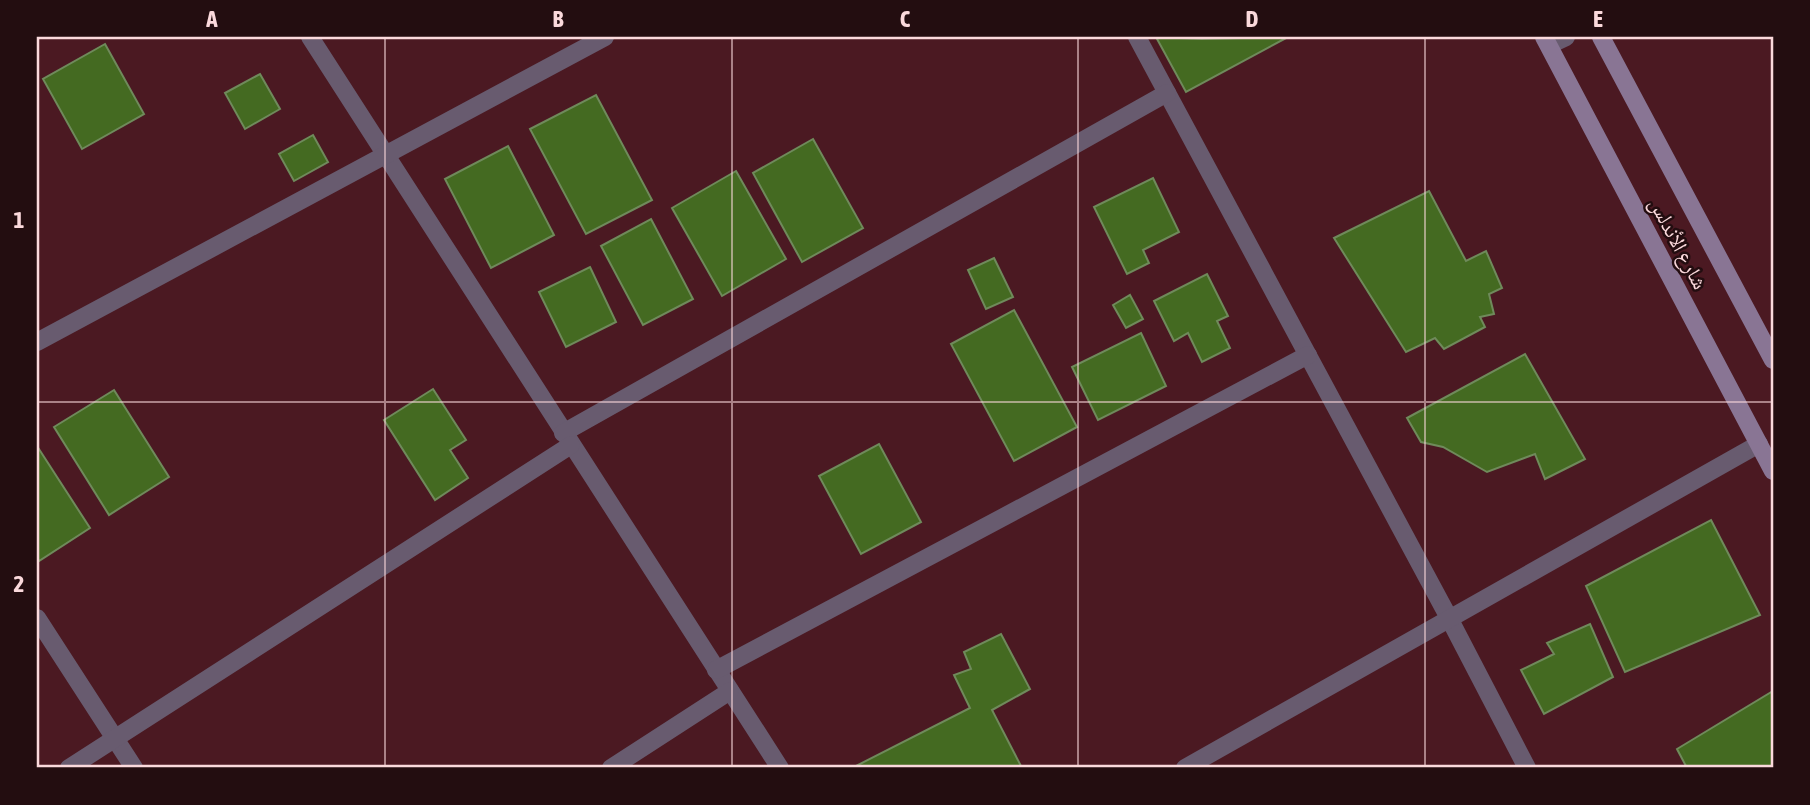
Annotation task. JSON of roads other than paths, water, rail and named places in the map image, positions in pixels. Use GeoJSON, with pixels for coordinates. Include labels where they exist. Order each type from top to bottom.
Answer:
{"type":"FeatureCollection","features":[{"type":"Feature","properties":{"kind":"main road","name":"شارع الأندلس"},"geometry":{"type":"LineString","coordinates":[[1601,37],[1773,360]]}},
{"type":"Feature","properties":{"kind":"main road","name":"شارع الأندلس"},"geometry":{"type":"LineString","coordinates":[[1547,41],[1773,471]]}},
{"type":"Feature","properties":{"kind":"street"},"geometry":{"type":"LineString","coordinates":[[310,37],[779,768]]}},
{"type":"Feature","properties":{"kind":"street"},"geometry":{"type":"LineString","coordinates":[[37,342],[605,37]]}},
{"type":"Feature","properties":{"kind":"street"},"geometry":{"type":"LineString","coordinates":[[1137,37],[1527,768]]}},
{"type":"Feature","properties":{"kind":"street"},"geometry":{"type":"LineString","coordinates":[[1547,41],[1566,37]]}},
{"type":"Feature","properties":{"kind":"street"},"geometry":{"type":"LineString","coordinates":[[69,768],[567,439],[1167,93]]}},
{"type":"Feature","properties":{"kind":"street"},"geometry":{"type":"LineString","coordinates":[[716,670],[1308,355]]}},
{"type":"Feature","properties":{"kind":"street"},"geometry":{"type":"LineString","coordinates":[[1185,768],[1759,444]]}},
{"type":"Feature","properties":{"kind":"street"},"geometry":{"type":"LineString","coordinates":[[37,618],[134,768]]}},
{"type":"Feature","properties":{"kind":"street"},"geometry":{"type":"LineString","coordinates":[[611,768],[730,691]]}}]}
